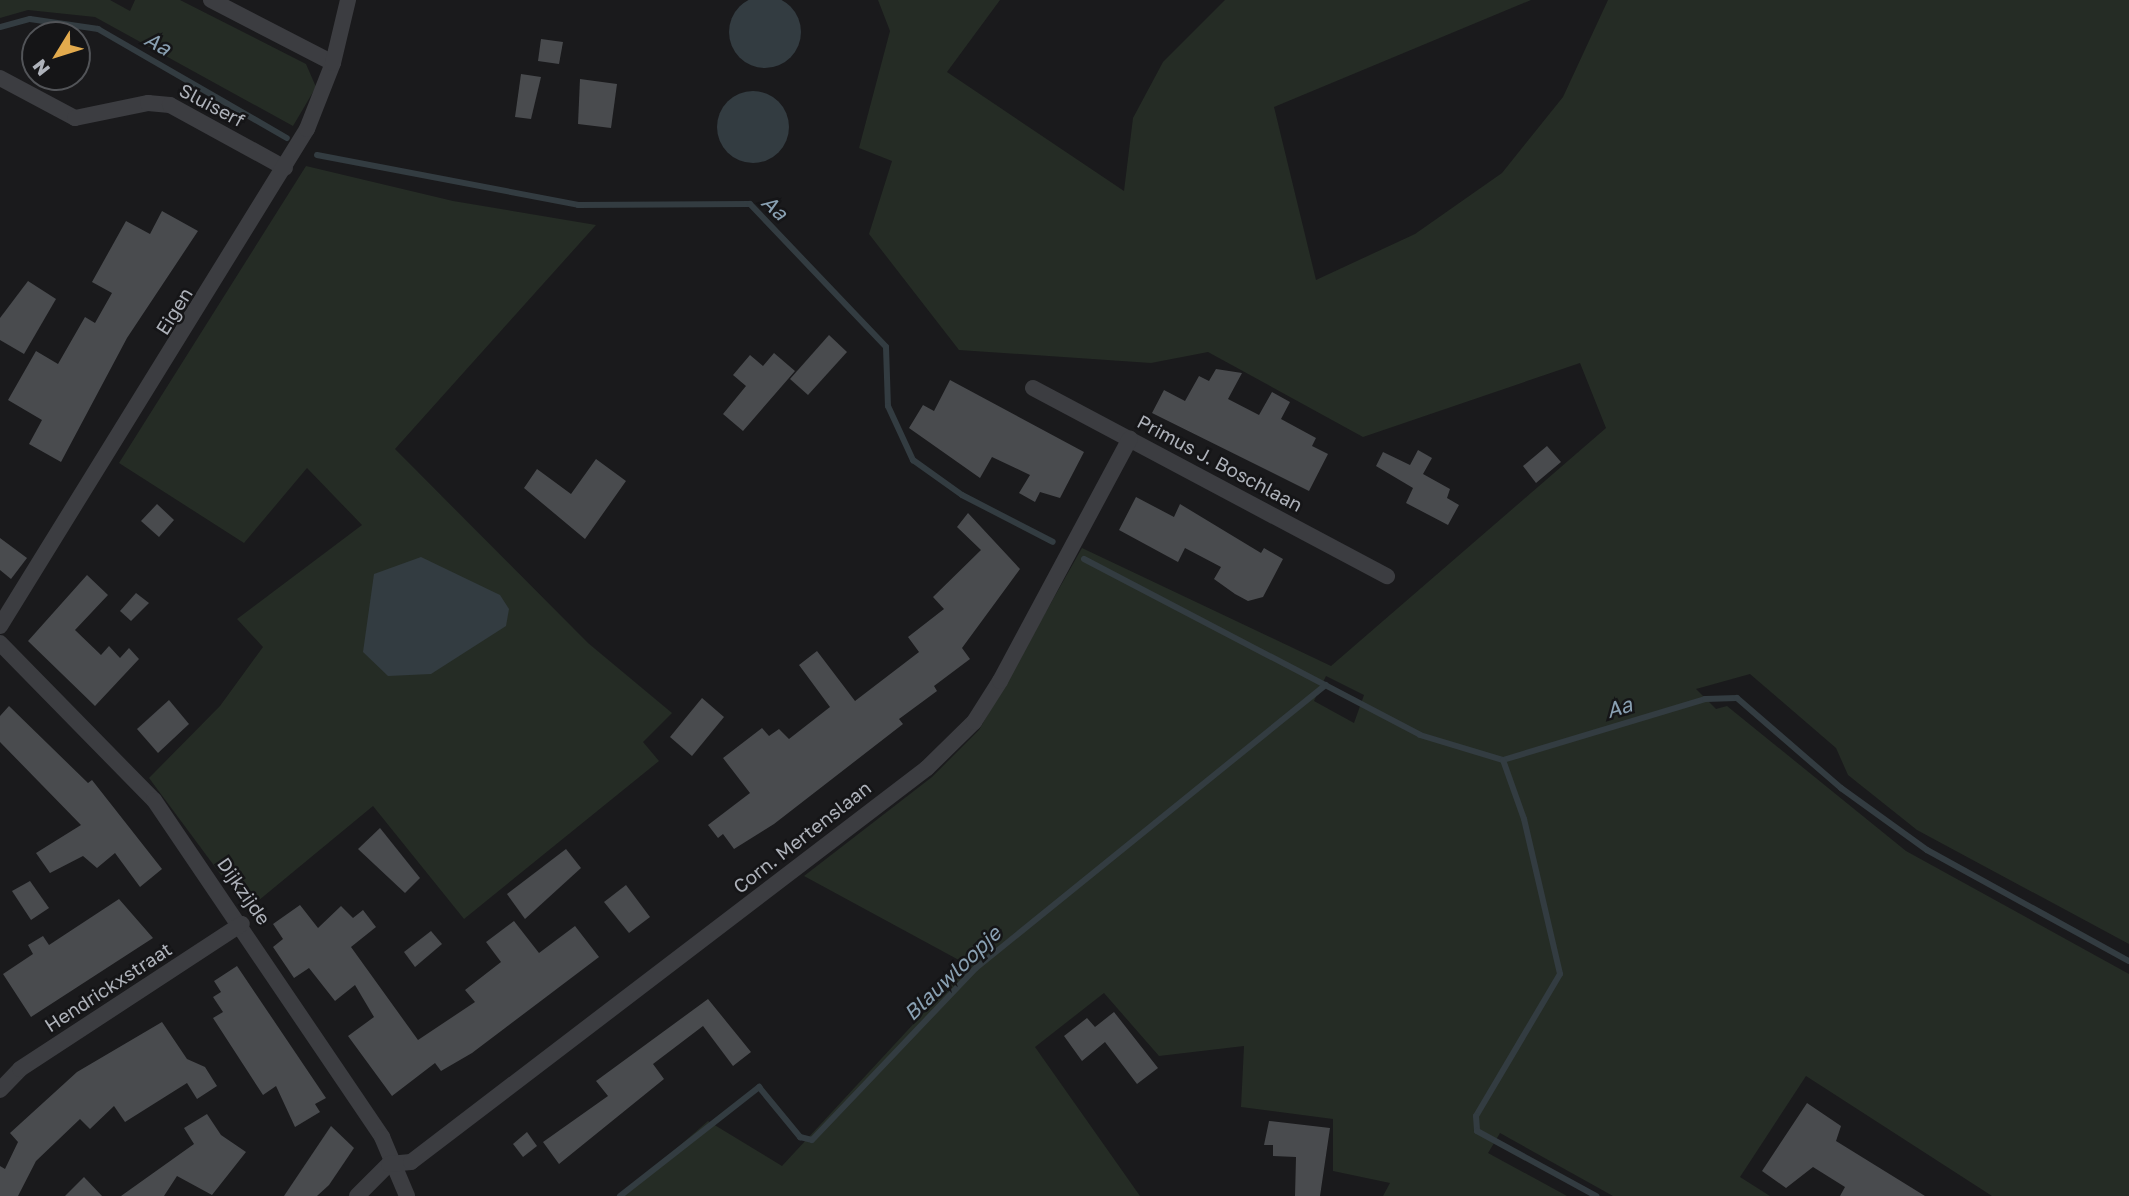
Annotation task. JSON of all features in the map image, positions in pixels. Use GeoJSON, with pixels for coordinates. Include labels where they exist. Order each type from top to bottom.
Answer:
{"type":"FeatureCollection","features":[{"type":"Feature","properties":{"kind":"street"},"geometry":{"type":"LineString","coordinates":[[211,0],[333,63]]}},
{"type":"Feature","properties":{"kind":"street","name":"Eigen"},"geometry":{"type":"LineString","coordinates":[[0,626],[307,129],[333,63],[348,0]]}},
{"type":"Feature","properties":{"kind":"street","name":"Sluiserf"},"geometry":{"type":"LineString","coordinates":[[0,78],[75,118],[148,103],[170,105],[287,163]]}},
{"type":"Feature","properties":{"kind":"street","name":"Primus J. Boschlaan"},"geometry":{"type":"LineString","coordinates":[[1033,388],[1387,576]]}},
{"type":"Feature","properties":{"kind":"street","name":"Corn. Mertenslaan"},"geometry":{"type":"LineString","coordinates":[[389,1164],[411,1162],[927,768],[974,722],[1000,681],[1130,439]]}},
{"type":"Feature","properties":{"kind":"street","name":"Dijkzijde"},"geometry":{"type":"LineString","coordinates":[[0,643],[154,800],[242,924],[382,1137],[389,1164],[407,1196]]}},
{"type":"Feature","properties":{"kind":"street","name":"Hendrickxstraat"},"geometry":{"type":"LineString","coordinates":[[0,1090],[20,1069],[242,924]]}},
{"type":"Feature","properties":{"kind":"street"},"geometry":{"type":"LineString","coordinates":[[357,1196],[389,1164]]}},
{"type":"Feature","properties":{"kind":"shaded area"},"geometry":{"type":"Polygon","coordinates":[[[765,-4],[785,2],[795,12],[801,32],[795,52],[785,62],[765,68],[745,62],[735,52],[729,32],[735,12],[745,2],[765,-4]]]}},
{"type":"Feature","properties":{"kind":"shaded area"},"geometry":{"type":"Polygon","coordinates":[[[0,0],[110,0],[130,11],[135,0],[180,0],[306,64],[316,87],[293,126],[95,17],[28,10],[0,18],[0,0]]]}},
{"type":"Feature","properties":{"kind":"shaded area"},"geometry":{"type":"Polygon","coordinates":[[[878,0],[1000,0],[947,72],[1124,191],[1133,118],[1163,62],[1225,0],[1531,0],[1274,107],[1316,280],[1415,234],[1502,173],[1563,97],[1608,0],[2129,0],[2129,944],[1917,830],[1848,775],[1836,748],[1750,674],[1696,689],[1716,709],[1727,706],[1906,851],[2129,974],[2129,1196],[1992,1196],[1806,1076],[1740,1177],[1770,1196],[1613,1196],[1500,1133],[1488,1153],[1567,1196],[1383,1196],[1390,1183],[1333,1171],[1333,1119],[1241,1107],[1244,1046],[1159,1056],[1104,993],[1035,1047],[1140,1196],[622,1196],[708,1121],[782,1166],[968,965],[804,876],[932,777],[979,730],[1082,548],[1331,666],[1606,428],[1580,363],[1363,437],[1208,352],[1151,363],[959,350],[869,234],[892,161],[859,148],[890,31],[878,0]],[[1326,676],[1314,701],[1354,723],[1364,695],[1326,676]]]}},
{"type":"Feature","properties":{"kind":"shaded area"},"geometry":{"type":"Polygon","coordinates":[[[760,91],[779,101],[787,113],[787,141],[779,153],[767,161],[746,163],[727,153],[719,141],[717,120],[727,101],[739,93],[760,91]]]}},
{"type":"Feature","properties":{"kind":"shaded area"},"geometry":{"type":"Polygon","coordinates":[[[306,166],[453,201],[596,225],[395,449],[588,643],[672,713],[643,742],[659,761],[464,919],[373,806],[247,910],[149,778],[220,706],[263,647],[237,619],[362,525],[307,468],[244,543],[119,463],[306,166]]]}},
{"type":"Feature","properties":{"kind":"shaded area"},"geometry":{"type":"Polygon","coordinates":[[[421,557],[500,595],[509,609],[506,626],[431,674],[388,676],[363,652],[374,574],[421,557]]]}},
{"type":"Feature","properties":{"kind":"building"},"geometry":{"type":"Polygon","coordinates":[[[541,39],[563,42],[559,64],[538,61],[541,39]]]}},
{"type":"Feature","properties":{"kind":"building"},"geometry":{"type":"Polygon","coordinates":[[[521,74],[541,77],[531,119],[515,117],[521,74]]]}},
{"type":"Feature","properties":{"kind":"building"},"geometry":{"type":"Polygon","coordinates":[[[580,79],[617,84],[611,128],[578,124],[580,79]]]}},
{"type":"Feature","properties":{"kind":"building"},"geometry":{"type":"Polygon","coordinates":[[[162,211],[198,231],[127,338],[61,462],[29,444],[42,420],[8,400],[36,351],[58,364],[85,317],[95,323],[112,293],[92,282],[126,221],[150,234],[162,211]]]}},
{"type":"Feature","properties":{"kind":"building"},"geometry":{"type":"Polygon","coordinates":[[[28,281],[56,299],[24,354],[0,340],[0,318],[28,281]]]}},
{"type":"Feature","properties":{"kind":"building"},"geometry":{"type":"Polygon","coordinates":[[[829,335],[847,352],[808,395],[790,379],[829,335]]]}},
{"type":"Feature","properties":{"kind":"building"},"geometry":{"type":"Polygon","coordinates":[[[774,353],[795,371],[743,431],[723,414],[746,386],[733,375],[750,355],[763,366],[774,353]]]}},
{"type":"Feature","properties":{"kind":"building"},"geometry":{"type":"Polygon","coordinates":[[[1216,369],[1242,373],[1228,399],[1259,415],[1272,392],[1290,402],[1281,419],[1316,438],[1312,446],[1328,454],[1309,491],[1152,413],[1164,390],[1185,401],[1199,376],[1209,381],[1216,369]]]}},
{"type":"Feature","properties":{"kind":"building"},"geometry":{"type":"Polygon","coordinates":[[[950,380],[1084,452],[1060,498],[1040,492],[1035,502],[1019,493],[1030,475],[992,457],[980,478],[909,428],[923,405],[934,411],[950,380]]]}},
{"type":"Feature","properties":{"kind":"building"},"geometry":{"type":"Polygon","coordinates":[[[1547,446],[1561,462],[1536,483],[1523,466],[1547,446]]]}},
{"type":"Feature","properties":{"kind":"building"},"geometry":{"type":"Polygon","coordinates":[[[1418,450],[1432,458],[1423,474],[1450,489],[1447,498],[1459,505],[1448,525],[1406,503],[1413,488],[1376,466],[1383,452],[1410,465],[1418,450]]]}},
{"type":"Feature","properties":{"kind":"building"},"geometry":{"type":"Polygon","coordinates":[[[596,459],[626,481],[585,539],[524,488],[537,469],[571,494],[596,459]]]}},
{"type":"Feature","properties":{"kind":"building"},"geometry":{"type":"Polygon","coordinates":[[[1136,497],[1174,517],[1180,504],[1261,553],[1264,548],[1283,559],[1263,597],[1248,601],[1235,594],[1214,579],[1221,567],[1185,548],[1178,562],[1119,530],[1136,497]]]}},
{"type":"Feature","properties":{"kind":"building"},"geometry":{"type":"Polygon","coordinates":[[[157,504],[174,520],[159,537],[141,521],[157,504]]]}},
{"type":"Feature","properties":{"kind":"building"},"geometry":{"type":"Polygon","coordinates":[[[968,513],[1020,569],[962,648],[970,659],[934,686],[937,691],[899,719],[903,724],[774,824],[734,849],[723,834],[718,838],[708,825],[750,793],[723,758],[762,728],[769,736],[779,729],[789,739],[830,707],[799,665],[817,651],[855,701],[919,652],[908,637],[944,609],[933,597],[981,550],[957,527],[968,513]]]}},
{"type":"Feature","properties":{"kind":"building"},"geometry":{"type":"Polygon","coordinates":[[[0,538],[27,558],[11,579],[0,570],[0,538]]]}},
{"type":"Feature","properties":{"kind":"building"},"geometry":{"type":"Polygon","coordinates":[[[87,575],[108,595],[75,630],[101,655],[109,646],[120,658],[129,648],[139,659],[95,706],[28,641],[87,575]]]}},
{"type":"Feature","properties":{"kind":"building"},"geometry":{"type":"Polygon","coordinates":[[[136,593],[149,603],[131,621],[120,611],[136,593]]]}},
{"type":"Feature","properties":{"kind":"building"},"geometry":{"type":"Polygon","coordinates":[[[702,698],[724,717],[692,756],[670,737],[702,698]]]}},
{"type":"Feature","properties":{"kind":"building"},"geometry":{"type":"Polygon","coordinates":[[[169,700],[189,724],[158,753],[137,729],[169,700]]]}},
{"type":"Feature","properties":{"kind":"building"},"geometry":{"type":"Polygon","coordinates":[[[9,706],[88,783],[92,780],[162,869],[140,887],[115,853],[97,868],[83,856],[50,873],[36,853],[81,825],[0,742],[0,716],[9,706]]]}},
{"type":"Feature","properties":{"kind":"building"},"geometry":{"type":"Polygon","coordinates":[[[380,828],[420,878],[405,893],[358,849],[380,828]]]}},
{"type":"Feature","properties":{"kind":"building"},"geometry":{"type":"Polygon","coordinates":[[[566,849],[581,868],[525,919],[507,894],[566,849]]]}},
{"type":"Feature","properties":{"kind":"building"},"geometry":{"type":"Polygon","coordinates":[[[30,881],[49,908],[31,920],[12,891],[30,881]]]}},
{"type":"Feature","properties":{"kind":"building"},"geometry":{"type":"Polygon","coordinates":[[[626,885],[650,917],[629,933],[604,902],[626,885]]]}},
{"type":"Feature","properties":{"kind":"building"},"geometry":{"type":"Polygon","coordinates":[[[119,899],[153,938],[31,1017],[3,974],[33,954],[28,945],[43,936],[49,945],[119,899]]]}},
{"type":"Feature","properties":{"kind":"building"},"geometry":{"type":"Polygon","coordinates":[[[300,905],[318,928],[341,906],[353,918],[363,910],[376,927],[351,947],[418,1040],[475,1002],[465,990],[501,962],[486,942],[514,921],[539,953],[575,926],[599,957],[472,1053],[441,1071],[435,1063],[392,1096],[348,1036],[374,1017],[355,985],[335,1001],[309,968],[294,978],[273,947],[283,939],[273,924],[300,905]]]}},
{"type":"Feature","properties":{"kind":"building"},"geometry":{"type":"Polygon","coordinates":[[[431,931],[442,944],[415,967],[404,952],[431,931]]]}},
{"type":"Feature","properties":{"kind":"building"},"geometry":{"type":"Polygon","coordinates":[[[237,966],[326,1098],[315,1104],[320,1112],[295,1127],[276,1086],[263,1095],[213,1018],[223,1012],[213,997],[221,992],[214,981],[237,966]]]}},
{"type":"Feature","properties":{"kind":"building"},"geometry":{"type":"Polygon","coordinates":[[[708,999],[751,1052],[733,1066],[703,1026],[653,1064],[664,1079],[559,1164],[543,1142],[608,1096],[596,1081],[708,999]]]}},
{"type":"Feature","properties":{"kind":"building"},"geometry":{"type":"Polygon","coordinates":[[[1114,1012],[1158,1068],[1137,1084],[1105,1042],[1082,1061],[1064,1036],[1087,1018],[1095,1027],[1114,1012]]]}},
{"type":"Feature","properties":{"kind":"building"},"geometry":{"type":"Polygon","coordinates":[[[162,1022],[187,1059],[205,1067],[217,1086],[197,1099],[187,1083],[125,1122],[114,1106],[90,1129],[80,1119],[36,1161],[18,1196],[0,1196],[0,1166],[5,1169],[18,1142],[10,1133],[77,1072],[162,1022]]]}},
{"type":"Feature","properties":{"kind":"building"},"geometry":{"type":"Polygon","coordinates":[[[1807,1103],[1841,1126],[1836,1141],[1925,1196],[1840,1196],[1845,1187],[1813,1167],[1786,1188],[1762,1171],[1807,1103]]]}},
{"type":"Feature","properties":{"kind":"building"},"geometry":{"type":"Polygon","coordinates":[[[207,1114],[221,1135],[246,1152],[212,1195],[177,1176],[164,1196],[121,1196],[194,1144],[184,1128],[207,1114]]]}},
{"type":"Feature","properties":{"kind":"building"},"geometry":{"type":"Polygon","coordinates":[[[1269,1121],[1330,1128],[1320,1196],[1295,1196],[1296,1157],[1273,1156],[1273,1145],[1264,1145],[1269,1121]]]}},
{"type":"Feature","properties":{"kind":"building"},"geometry":{"type":"Polygon","coordinates":[[[331,1126],[354,1148],[329,1185],[317,1196],[284,1196],[331,1126]]]}},
{"type":"Feature","properties":{"kind":"building"},"geometry":{"type":"Polygon","coordinates":[[[527,1132],[537,1146],[523,1157],[513,1144],[527,1132]]]}},
{"type":"Feature","properties":{"kind":"building"},"geometry":{"type":"Polygon","coordinates":[[[84,1177],[102,1196],[65,1196],[84,1177]]]}},
{"type":"Feature","properties":{"kind":"waterway","name":"Aa"},"geometry":{"type":"LineString","coordinates":[[0,27],[30,19],[98,29],[287,138]]}},
{"type":"Feature","properties":{"kind":"waterway","name":"Aa"},"geometry":{"type":"LineString","coordinates":[[317,155],[578,205],[750,204],[886,347],[888,406],[913,460],[962,495],[1053,542]]}},
{"type":"Feature","properties":{"kind":"waterway","name":"Aa"},"geometry":{"type":"LineString","coordinates":[[1084,559],[1420,735],[1503,760],[1705,699],[1737,698],[1841,788],[1927,850],[2129,961]]}},
{"type":"Feature","properties":{"kind":"waterway","name":"Blauwloopje"},"geometry":{"type":"LineString","coordinates":[[620,1196],[759,1087],[800,1137],[812,1140],[976,968],[1326,685]]}},
{"type":"Feature","properties":{"kind":"waterway"},"geometry":{"type":"LineString","coordinates":[[1503,760],[1524,819],[1560,974],[1476,1116],[1477,1131],[1596,1196]]}}]}
